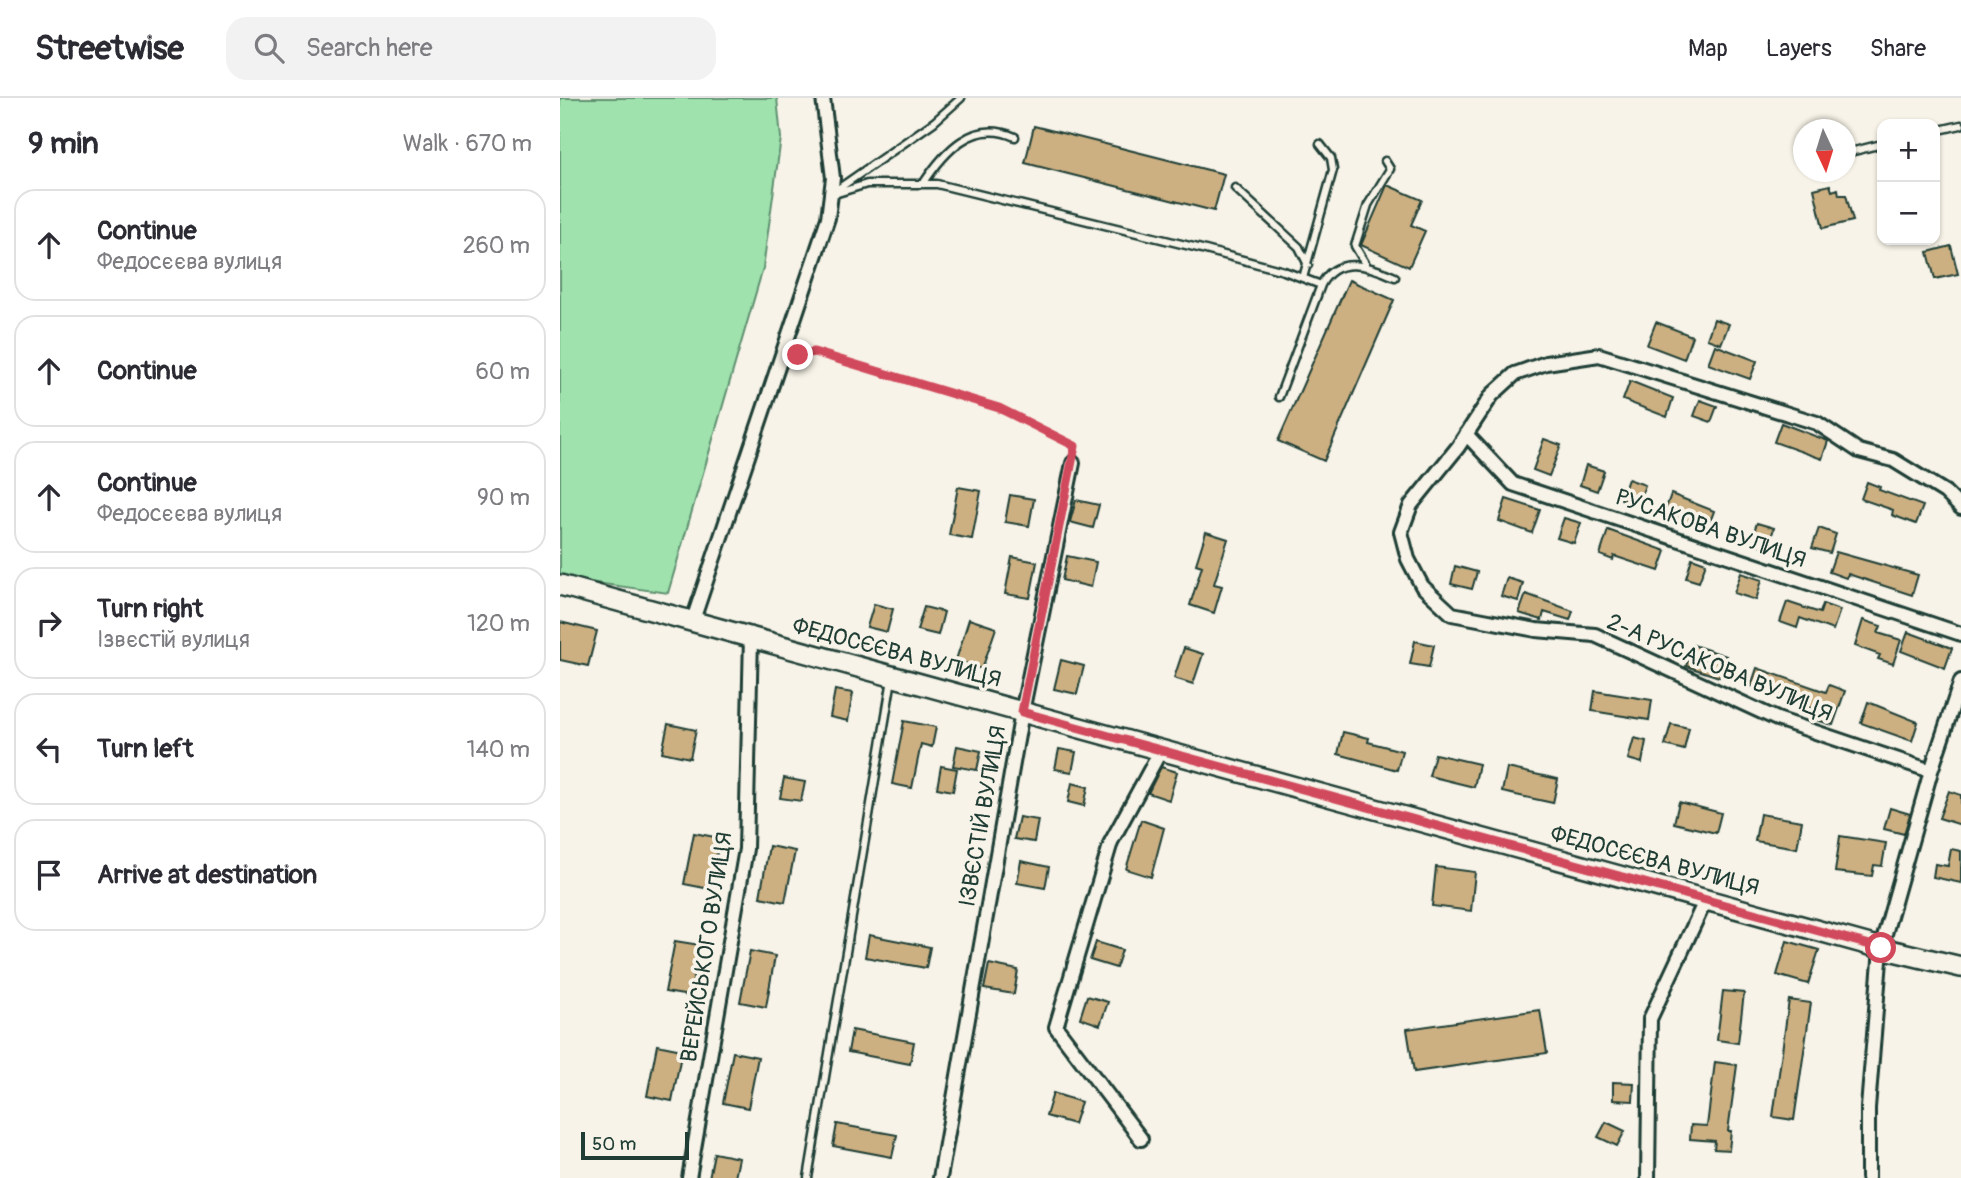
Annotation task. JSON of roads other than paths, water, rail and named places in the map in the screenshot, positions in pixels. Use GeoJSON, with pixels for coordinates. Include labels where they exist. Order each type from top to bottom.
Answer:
{"type":"FeatureCollection","features":[{"type":"Feature","properties":{"kind":"main road","name":"ФЕДОСЄЄВА ВУЛИЦЯ"},"geometry":{"type":"LineString","coordinates":[[560,585],[1881,948],[1961,967]]}},
{"type":"Feature","properties":{"kind":"street"},"geometry":{"type":"LineString","coordinates":[[693,620],[828,218],[833,178],[823,98]]}},
{"type":"Feature","properties":{"kind":"street","name":"2-А РУСАКОВА ВУЛИЦЯ"},"geometry":{"type":"LineString","coordinates":[[1931,771],[1777,719],[1595,635],[1536,630],[1452,614],[1422,586],[1408,559],[1401,532],[1411,505],[1466,434],[1492,395],[1514,374],[1546,363],[1599,355],[1817,423],[1859,451],[1893,460],[1945,492],[1961,509]]}},
{"type":"Feature","properties":{"kind":"street","name":"РУСАКОВА ВУЛИЦЯ"},"geometry":{"type":"LineString","coordinates":[[1466,434],[1513,484],[1961,634]]}},
{"type":"Feature","properties":{"kind":"street","name":"ІЗВЄСТІЙ ВУЛИЦЯ"},"geometry":{"type":"LineString","coordinates":[[940,1178],[1022,712],[1073,463]]}},
{"type":"Feature","properties":{"kind":"street","name":"ВЕРЕЙСЬКОГО ВУЛИЦЯ"},"geometry":{"type":"LineString","coordinates":[[689,1178],[746,849],[751,637]]}},
{"type":"Feature","properties":{"kind":"street"},"geometry":{"type":"LineString","coordinates":[[1868,1178],[1868,1108],[1881,948],[1931,771],[1961,681]]}},
{"type":"Feature","properties":{"kind":"street"},"geometry":{"type":"LineString","coordinates":[[1140,1139],[1056,1027],[1111,842],[1161,750]]}},
{"type":"Feature","properties":{"kind":"street"},"geometry":{"type":"LineString","coordinates":[[1648,1178],[1650,1019],[1706,899]]}},
{"type":"Feature","properties":{"kind":"lane"},"geometry":{"type":"LineString","coordinates":[[831,195],[934,122],[961,98]]}},
{"type":"Feature","properties":{"kind":"lane"},"geometry":{"type":"LineString","coordinates":[[1940,130],[1961,125]]}},
{"type":"Feature","properties":{"kind":"lane"},"geometry":{"type":"LineString","coordinates":[[923,184],[945,152],[969,136],[1005,132],[1015,136]]}},
{"type":"Feature","properties":{"kind":"lane"},"geometry":{"type":"LineString","coordinates":[[1303,278],[1332,170],[1331,158],[1320,144]]}},
{"type":"Feature","properties":{"kind":"lane"},"geometry":{"type":"LineString","coordinates":[[1856,150],[1877,145]]}},
{"type":"Feature","properties":{"kind":"lane"},"geometry":{"type":"LineString","coordinates":[[1368,268],[1355,246],[1368,205],[1390,169],[1385,161]]}},
{"type":"Feature","properties":{"kind":"lane"},"geometry":{"type":"LineString","coordinates":[[831,195],[867,184],[937,184],[1022,207],[1099,222],[1321,285]]}},
{"type":"Feature","properties":{"kind":"lane"},"geometry":{"type":"LineString","coordinates":[[1235,188],[1299,247],[1308,265]]}},
{"type":"Feature","properties":{"kind":"lane"},"geometry":{"type":"LineString","coordinates":[[1279,397],[1328,272],[1337,267],[1368,268],[1395,277]]}},
{"type":"Feature","properties":{"kind":"lane"},"geometry":{"type":"LineString","coordinates":[[808,1178],[893,677]]}}]}
